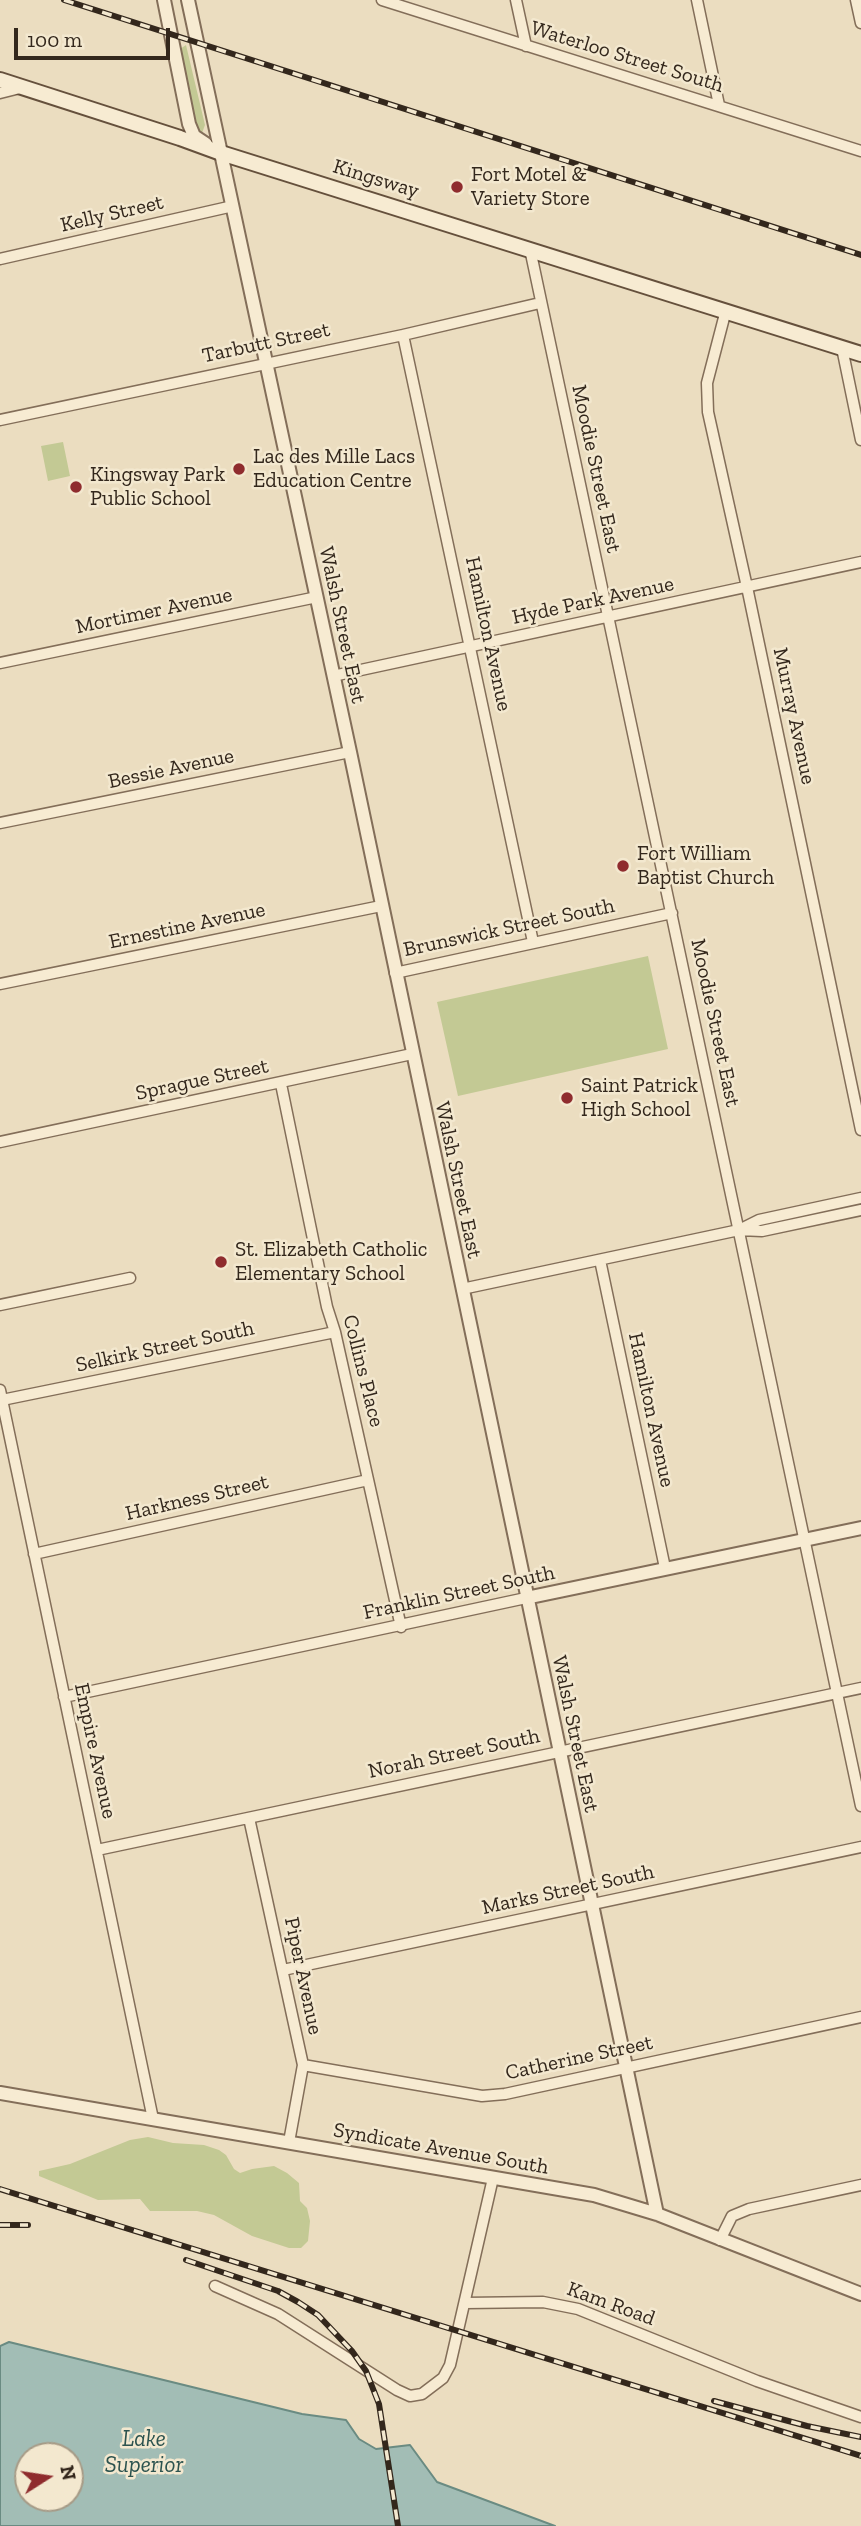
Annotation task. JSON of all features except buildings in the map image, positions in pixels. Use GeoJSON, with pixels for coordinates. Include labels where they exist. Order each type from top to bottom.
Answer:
{"type":"FeatureCollection","features":[{"type":"Feature","properties":{"kind":"main road","name":"Kingsway"},"geometry":{"type":"LineString","coordinates":[[0,80],[221,153],[861,354]]}},
{"type":"Feature","properties":{"kind":"street"},"geometry":{"type":"LineString","coordinates":[[164,0],[189,124],[194,136],[221,153]]}},
{"type":"Feature","properties":{"kind":"street","name":"Walsh Street East"},"geometry":{"type":"LineString","coordinates":[[188,0],[350,752],[657,2214]]}},
{"type":"Feature","properties":{"kind":"street","name":"Waterloo Street South"},"geometry":{"type":"LineString","coordinates":[[382,0],[861,151]]}},
{"type":"Feature","properties":{"kind":"street"},"geometry":{"type":"LineString","coordinates":[[516,0],[526,46]]}},
{"type":"Feature","properties":{"kind":"street"},"geometry":{"type":"LineString","coordinates":[[697,0],[719,105]]}},
{"type":"Feature","properties":{"kind":"street"},"geometry":{"type":"LineString","coordinates":[[856,0],[861,23]]}},
{"type":"Feature","properties":{"kind":"street"},"geometry":{"type":"LineString","coordinates":[[0,93],[23,88]]}},
{"type":"Feature","properties":{"kind":"street","name":"Kelly Street"},"geometry":{"type":"LineString","coordinates":[[0,259],[233,206]]}},
{"type":"Feature","properties":{"kind":"street","name":"Moodie Street East"},"geometry":{"type":"LineString","coordinates":[[530,249],[861,1806]]}},
{"type":"Feature","properties":{"kind":"street","name":"Tarbutt Street"},"geometry":{"type":"LineString","coordinates":[[0,420],[403,335],[540,303]]}},
{"type":"Feature","properties":{"kind":"street","name":"Murray Avenue"},"geometry":{"type":"LineString","coordinates":[[726,310],[707,383],[706,397],[861,1130]]}},
{"type":"Feature","properties":{"kind":"street","name":"Hamilton Avenue"},"geometry":{"type":"LineString","coordinates":[[403,335],[533,942]]}},
{"type":"Feature","properties":{"kind":"street"},"geometry":{"type":"LineString","coordinates":[[842,348],[861,440]]}},
{"type":"Feature","properties":{"kind":"street","name":"Hyde Park Avenue"},"geometry":{"type":"LineString","coordinates":[[333,676],[861,562]]}},
{"type":"Feature","properties":{"kind":"street","name":"Mortimer Avenue"},"geometry":{"type":"LineString","coordinates":[[0,663],[317,597]]}},
{"type":"Feature","properties":{"kind":"street","name":"Bessie Avenue"},"geometry":{"type":"LineString","coordinates":[[0,823],[350,752]]}},
{"type":"Feature","properties":{"kind":"street","name":"Ernestine Avenue"},"geometry":{"type":"LineString","coordinates":[[0,984],[381,906]]}},
{"type":"Feature","properties":{"kind":"street","name":"Brunswick Street South"},"geometry":{"type":"LineString","coordinates":[[396,973],[672,913]]}},
{"type":"Feature","properties":{"kind":"street","name":"Sprague Street"},"geometry":{"type":"LineString","coordinates":[[0,1142],[412,1054]]}},
{"type":"Feature","properties":{"kind":"street","name":"Collins Place"},"geometry":{"type":"LineString","coordinates":[[281,1084],[327,1307],[335,1332],[401,1627]]}},
{"type":"Feature","properties":{"kind":"street"},"geometry":{"type":"LineString","coordinates":[[462,1289],[739,1230],[759,1220],[861,1198]]}},
{"type":"Feature","properties":{"kind":"street"},"geometry":{"type":"LineString","coordinates":[[739,1230],[762,1231],[861,1210]]}},
{"type":"Feature","properties":{"kind":"street","name":"Hamilton Avenue"},"geometry":{"type":"LineString","coordinates":[[600,1260],[665,1568]]}},
{"type":"Feature","properties":{"kind":"street"},"geometry":{"type":"LineString","coordinates":[[0,1305],[130,1278]]}},
{"type":"Feature","properties":{"kind":"street","name":"Selkirk Street South"},"geometry":{"type":"LineString","coordinates":[[1,1395],[335,1332]]}},
{"type":"Feature","properties":{"kind":"street","name":"Empire Avenue"},"geometry":{"type":"LineString","coordinates":[[1,1395],[153,2119]]}},
{"type":"Feature","properties":{"kind":"street","name":"Harkness Street"},"geometry":{"type":"LineString","coordinates":[[34,1554],[368,1480]]}},
{"type":"Feature","properties":{"kind":"street","name":"Franklin Street South"},"geometry":{"type":"LineString","coordinates":[[64,1697],[861,1528]]}},
{"type":"Feature","properties":{"kind":"street","name":"Norah Street South"},"geometry":{"type":"LineString","coordinates":[[97,1850],[861,1688]]}},
{"type":"Feature","properties":{"kind":"street","name":"Piper Avenue"},"geometry":{"type":"LineString","coordinates":[[249,1818],[303,2066],[289,2142]]}},
{"type":"Feature","properties":{"kind":"street","name":"Marks Street South"},"geometry":{"type":"LineString","coordinates":[[283,1970],[861,1847]]}},
{"type":"Feature","properties":{"kind":"street","name":"Catherine Street"},"geometry":{"type":"LineString","coordinates":[[303,2066],[482,2096],[505,2094],[861,2017]]}},
{"type":"Feature","properties":{"kind":"street","name":"Syndicate Avenue South"},"geometry":{"type":"LineString","coordinates":[[0,2093],[594,2195],[657,2214],[861,2294]]}},
{"type":"Feature","properties":{"kind":"street"},"geometry":{"type":"LineString","coordinates":[[215,2286],[278,2314],[376,2378],[410,2396],[422,2394],[443,2378],[450,2365],[492,2178]]}},
{"type":"Feature","properties":{"kind":"street"},"geometry":{"type":"LineString","coordinates":[[720,2240],[732,2216],[749,2208],[861,2185]]}},
{"type":"Feature","properties":{"kind":"street","name":"Kam Road"},"geometry":{"type":"LineString","coordinates":[[465,2304],[543,2302],[578,2309],[757,2381],[861,2417]]}},
{"type":"Feature","properties":{"kind":"green space"},"geometry":{"type":"Polygon","coordinates":[[[186,45],[205,125],[202,133],[196,130],[180,49],[186,45]]]}},
{"type":"Feature","properties":{"kind":"green space"},"geometry":{"type":"Polygon","coordinates":[[[63,442],[70,476],[48,481],[41,446],[63,442]]]}},
{"type":"Feature","properties":{"kind":"green space"},"geometry":{"type":"Polygon","coordinates":[[[648,956],[668,1049],[458,1096],[437,1002],[648,956]]]}},
{"type":"Feature","properties":{"kind":"green space"},"geometry":{"type":"Polygon","coordinates":[[[148,2137],[173,2143],[204,2145],[219,2150],[240,2173],[274,2166],[287,2173],[299,2183],[300,2201],[307,2208],[310,2221],[308,2241],[301,2248],[289,2248],[252,2236],[214,2215],[197,2211],[150,2211],[140,2199],[98,2200],[39,2176],[39,2171],[70,2164],[130,2140],[148,2137]]]}},
{"type":"Feature","properties":{"kind":"water","name":"Lake Superior"},"geometry":{"type":"Polygon","coordinates":[[[9,2342],[302,2414],[346,2420],[359,2439],[376,2449],[410,2445],[437,2482],[555,2526],[0,2526],[0,2346],[9,2342]]]}},
{"type":"Feature","properties":{"kind":"railway"},"geometry":{"type":"LineString","coordinates":[[64,0],[861,255]]}},
{"type":"Feature","properties":{"kind":"railway"},"geometry":{"type":"LineString","coordinates":[[0,2189],[861,2456]]}},
{"type":"Feature","properties":{"kind":"railway"},"geometry":{"type":"LineString","coordinates":[[0,2225],[28,2225]]}},
{"type":"Feature","properties":{"kind":"railway"},"geometry":{"type":"LineString","coordinates":[[186,2260],[278,2291],[318,2315],[352,2351],[366,2371],[379,2404],[398,2526]]}},
{"type":"Feature","properties":{"kind":"railway"},"geometry":{"type":"LineString","coordinates":[[714,2401],[807,2426],[861,2437]]}},
{"type":"Feature","properties":{"kind":"place","name":"Fort Motel & Variety Store"},"geometry":{"type":"Point","coordinates":[457,187]}},
{"type":"Feature","properties":{"kind":"place","name":"Lac des Mille Lacs Education Centre"},"geometry":{"type":"Point","coordinates":[239,469]}},
{"type":"Feature","properties":{"kind":"place","name":"Kingsway Park Public School"},"geometry":{"type":"Point","coordinates":[76,487]}},
{"type":"Feature","properties":{"kind":"place","name":"Fort William Baptist Church"},"geometry":{"type":"Point","coordinates":[623,866]}},
{"type":"Feature","properties":{"kind":"place","name":"Saint Patrick High School"},"geometry":{"type":"Point","coordinates":[567,1098]}},
{"type":"Feature","properties":{"kind":"place","name":"St. Elizabeth Catholic Elementary School"},"geometry":{"type":"Point","coordinates":[221,1262]}}]}
